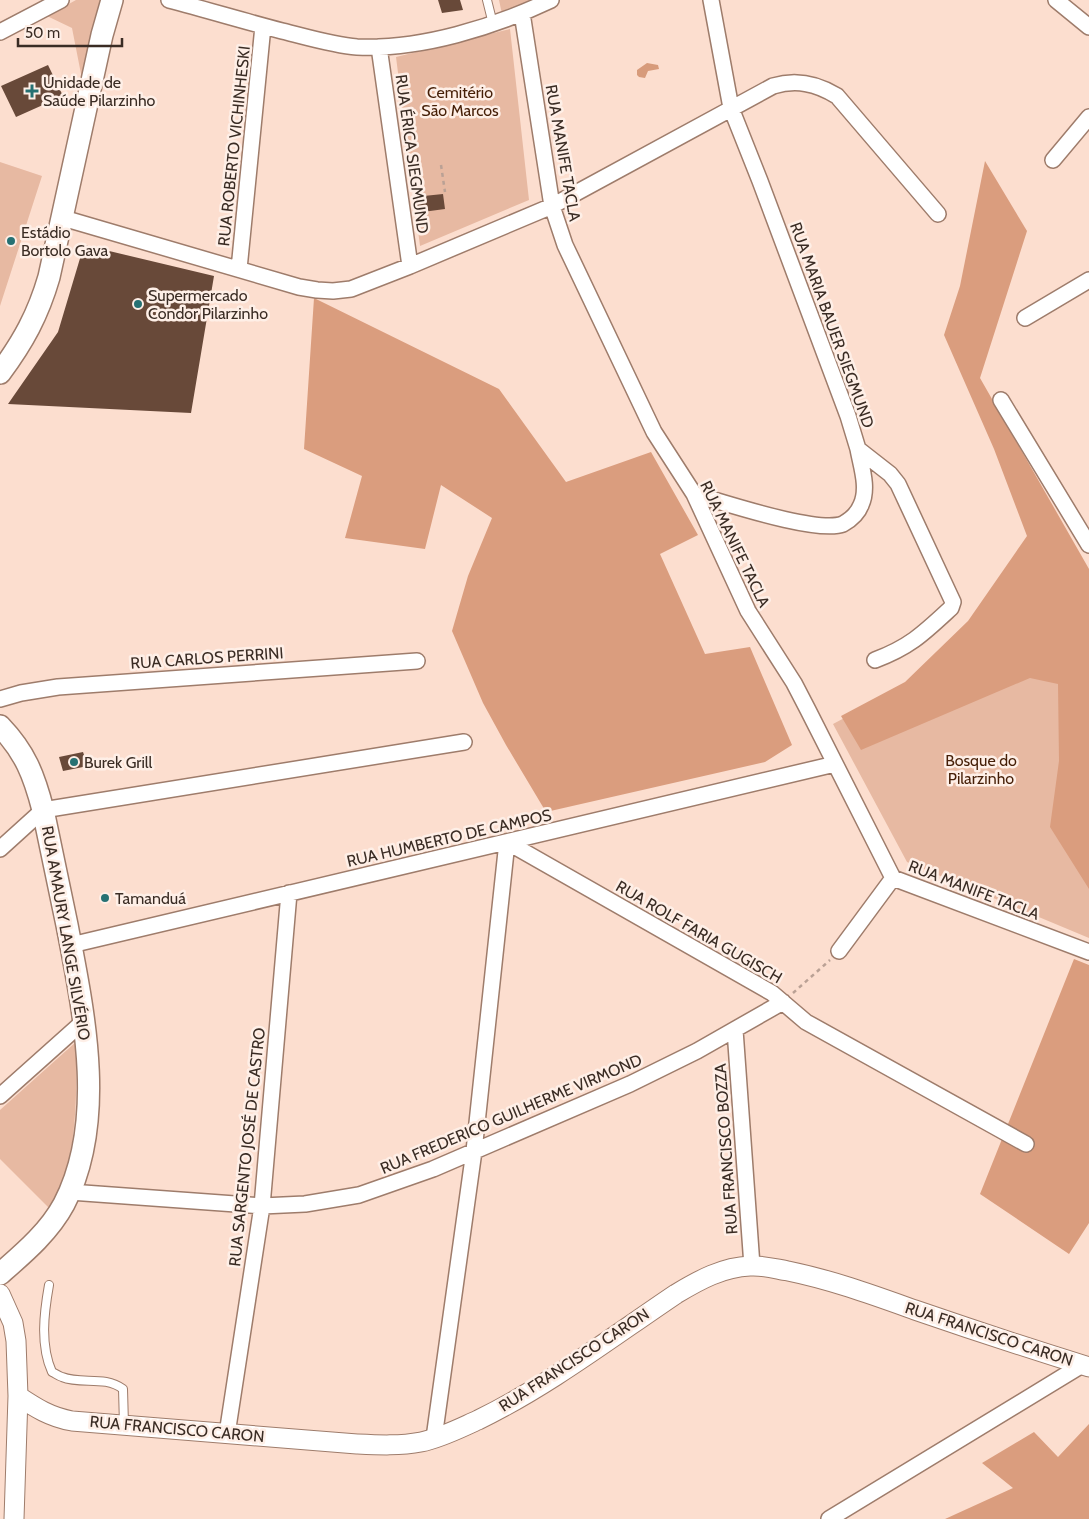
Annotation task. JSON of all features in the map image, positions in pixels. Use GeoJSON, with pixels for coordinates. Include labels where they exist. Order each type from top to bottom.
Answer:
{"type":"FeatureCollection","features":[{"type":"Feature","properties":{"kind":"main road"},"geometry":{"type":"LineString","coordinates":[[0,373],[16,351],[40,306],[63,218],[102,35],[112,0]]}},
{"type":"Feature","properties":{"kind":"main road","name":"RUA AMAURY LANGE SILVÉRIO"},"geometry":{"type":"LineString","coordinates":[[0,1274],[36,1242],[51,1224],[70,1192],[83,1150],[87,1121],[88,1078],[84,1021],[71,945],[43,810],[36,782],[28,763],[19,748],[2,731]]}},
{"type":"Feature","properties":{"kind":"street"},"geometry":{"type":"LineString","coordinates":[[0,32],[62,0]]}},
{"type":"Feature","properties":{"kind":"street"},"geometry":{"type":"LineString","coordinates":[[169,0],[337,44],[379,47],[434,39],[493,24],[522,14],[551,0]]}},
{"type":"Feature","properties":{"kind":"street","name":"RUA MARIA BAUER SIEGMUND"},"geometry":{"type":"LineString","coordinates":[[711,0],[731,108],[776,220],[848,416],[858,449],[890,474],[898,484],[953,602],[951,608],[908,646],[875,660]]}},
{"type":"Feature","properties":{"kind":"street"},"geometry":{"type":"LineString","coordinates":[[1056,0],[1089,27]]}},
{"type":"Feature","properties":{"kind":"street","name":"RUA MANIFE TACLA"},"geometry":{"type":"LineString","coordinates":[[522,14],[552,206],[559,231],[571,260],[650,423],[661,444],[694,494],[748,611],[794,684],[893,878],[1089,952]]}},
{"type":"Feature","properties":{"kind":"street","name":"RUA ROBERTO VICHINHESKI"},"geometry":{"type":"LineString","coordinates":[[239,269],[263,26]]}},
{"type":"Feature","properties":{"kind":"street","name":"RUA ÉRICA SIEGMUND"},"geometry":{"type":"LineString","coordinates":[[379,47],[410,266]]}},
{"type":"Feature","properties":{"kind":"street"},"geometry":{"type":"LineString","coordinates":[[63,218],[299,286],[333,291],[351,289],[552,206],[772,86],[798,81],[826,88],[837,96],[938,214]]}},
{"type":"Feature","properties":{"kind":"street"},"geometry":{"type":"LineString","coordinates":[[1053,160],[1089,117]]}},
{"type":"Feature","properties":{"kind":"street"},"geometry":{"type":"LineString","coordinates":[[1025,318],[1089,280]]}},
{"type":"Feature","properties":{"kind":"street"},"geometry":{"type":"LineString","coordinates":[[1000,400],[1089,545]]}},
{"type":"Feature","properties":{"kind":"street"},"geometry":{"type":"LineString","coordinates":[[694,494],[806,524],[826,526],[842,524],[852,518],[861,506],[864,492],[864,481],[858,449]]}},
{"type":"Feature","properties":{"kind":"street","name":"RUA CARLOS PERRINI"},"geometry":{"type":"LineString","coordinates":[[0,700],[20,693],[58,687],[417,660]]}},
{"type":"Feature","properties":{"kind":"street"},"geometry":{"type":"LineString","coordinates":[[0,849],[43,810],[464,742]]}},
{"type":"Feature","properties":{"kind":"street","name":"RUA HUMBERTO DE CAMPOS"},"geometry":{"type":"LineString","coordinates":[[71,945],[835,764]]}},
{"type":"Feature","properties":{"kind":"street"},"geometry":{"type":"LineString","coordinates":[[434,1438],[474,1151],[507,842]]}},
{"type":"Feature","properties":{"kind":"street","name":"RUA ROLF FARIA GUGISCH"},"geometry":{"type":"LineString","coordinates":[[507,842],[772,993],[806,1022],[1026,1144]]}},
{"type":"Feature","properties":{"kind":"street"},"geometry":{"type":"LineString","coordinates":[[839,951],[893,878]]}},
{"type":"Feature","properties":{"kind":"street","name":"RUA SARGENTO JOSÉ DE CASTRO"},"geometry":{"type":"LineString","coordinates":[[228,1434],[262,1206],[289,894]]}},
{"type":"Feature","properties":{"kind":"street","name":"RUA FREDERICO GUILHERME VIRMOND"},"geometry":{"type":"LineString","coordinates":[[70,1192],[262,1206],[305,1204],[359,1195],[411,1178],[630,1084],[697,1051],[783,1002]]}},
{"type":"Feature","properties":{"kind":"street"},"geometry":{"type":"LineString","coordinates":[[0,1096],[84,1021]]}},
{"type":"Feature","properties":{"kind":"street","name":"RUA FRANCISCO BOZZA"},"geometry":{"type":"LineString","coordinates":[[735,1030],[752,1266]]}},
{"type":"Feature","properties":{"kind":"street","name":"RUA FRANCISCO CARON"},"geometry":{"type":"LineString","coordinates":[[18,1396],[38,1410],[60,1418],[335,1443],[405,1444],[434,1438],[489,1414],[543,1384],[698,1281],[736,1267],[752,1266],[802,1274],[841,1284],[1086,1366]]}},
{"type":"Feature","properties":{"kind":"street"},"geometry":{"type":"LineString","coordinates":[[0,1294],[13,1323],[16,1341],[18,1396],[14,1519]]}},
{"type":"Feature","properties":{"kind":"street"},"geometry":{"type":"LineString","coordinates":[[832,1518],[1086,1366]]}},
{"type":"Feature","properties":{"kind":"lane"},"geometry":{"type":"LineString","coordinates":[[487,0],[493,24]]}},
{"type":"Feature","properties":{"kind":"lane"},"geometry":{"type":"LineString","coordinates":[[49,1285],[44,1346],[52,1372],[63,1378],[102,1381],[117,1384],[124,1389],[124,1425]]}},
{"type":"Feature","properties":{"kind":"path"},"geometry":{"type":"LineString","coordinates":[[441,165],[445,192]]}},
{"type":"Feature","properties":{"kind":"path"},"geometry":{"type":"LineString","coordinates":[[783,1002],[839,951]]}},
{"type":"Feature","properties":{"kind":"green space"},"geometry":{"type":"Polygon","coordinates":[[[76,0],[102,0],[82,79],[72,28],[47,16],[76,0]]]}},
{"type":"Feature","properties":{"kind":"green space"},"geometry":{"type":"Polygon","coordinates":[[[499,0],[532,0],[502,14],[499,0]]]}},
{"type":"Feature","properties":{"kind":"green space","name":"Cemitério São Marcos"},"geometry":{"type":"Polygon","coordinates":[[[510,29],[529,200],[420,246],[396,57],[510,29]]]}},
{"type":"Feature","properties":{"kind":"green space","name":"Estádio Bortolo Gava"},"geometry":{"type":"Polygon","coordinates":[[[0,162],[42,176],[0,306],[0,162]]]}},
{"type":"Feature","properties":{"kind":"green space","name":"Bosque do Pilarzinho"},"geometry":{"type":"Polygon","coordinates":[[[1089,588],[1089,938],[907,862],[833,724],[1089,588]]]}},
{"type":"Feature","properties":{"kind":"green space"},"geometry":{"type":"Polygon","coordinates":[[[77,1041],[74,1129],[62,1185],[50,1209],[0,1159],[0,1110],[77,1041]]]}},
{"type":"Feature","properties":{"kind":"shaded area"},"geometry":{"type":"Polygon","coordinates":[[[647,63],[658,65],[659,69],[648,71],[645,78],[639,77],[637,70],[647,63]]]}},
{"type":"Feature","properties":{"kind":"shaded area"},"geometry":{"type":"Polygon","coordinates":[[[985,161],[1027,231],[980,378],[1089,569],[1089,889],[1050,827],[1059,761],[1058,684],[1030,678],[861,750],[841,716],[905,682],[968,621],[1027,536],[994,449],[944,335],[960,286],[985,161]]]}},
{"type":"Feature","properties":{"kind":"shaded area"},"geometry":{"type":"Polygon","coordinates":[[[314,298],[499,389],[566,482],[651,452],[698,535],[660,554],[705,654],[750,647],[792,745],[765,762],[546,812],[483,703],[452,631],[468,576],[492,518],[441,485],[425,549],[345,538],[362,476],[304,449],[314,298]]]}},
{"type":"Feature","properties":{"kind":"shaded area"},"geometry":{"type":"Polygon","coordinates":[[[1074,959],[1089,965],[1089,1223],[1069,1254],[980,1194],[1074,959]]]}},
{"type":"Feature","properties":{"kind":"shaded area"},"geometry":{"type":"Polygon","coordinates":[[[1089,1424],[1089,1519],[945,1519],[1013,1488],[982,1463],[1034,1432],[1058,1457],[1089,1424]]]}},
{"type":"Feature","properties":{"kind":"building"},"geometry":{"type":"Polygon","coordinates":[[[438,0],[460,0],[463,10],[442,13],[438,0]]]}},
{"type":"Feature","properties":{"kind":"building","name":"Unidade de Saúde Pilarzinho"},"geometry":{"type":"Polygon","coordinates":[[[48,65],[63,96],[16,117],[1,86],[48,65]]]}},
{"type":"Feature","properties":{"kind":"building"},"geometry":{"type":"Polygon","coordinates":[[[443,194],[445,209],[415,213],[414,197],[443,194]]]}},
{"type":"Feature","properties":{"kind":"building","name":"Supermercado Condor Pilarzinho"},"geometry":{"type":"Polygon","coordinates":[[[84,245],[214,276],[191,413],[8,404],[58,332],[84,245]]]}},
{"type":"Feature","properties":{"kind":"building","name":"Burek Grill"},"geometry":{"type":"Polygon","coordinates":[[[83,752],[88,766],[63,771],[59,757],[83,752]]]}},
{"type":"Feature","properties":{"kind":"place","name":"Unidade de Saúde Pilarzinho"},"geometry":{"type":"Point","coordinates":[32,91]}},
{"type":"Feature","properties":{"kind":"place","name":"Estádio Bortolo Gava"},"geometry":{"type":"Point","coordinates":[11,241]}},
{"type":"Feature","properties":{"kind":"place","name":"Supermercado Condor Pilarzinho"},"geometry":{"type":"Point","coordinates":[138,304]}},
{"type":"Feature","properties":{"kind":"place","name":"Burek Grill"},"geometry":{"type":"Point","coordinates":[74,762]}},
{"type":"Feature","properties":{"kind":"place","name":"Tamanduá"},"geometry":{"type":"Point","coordinates":[105,898]}}]}
